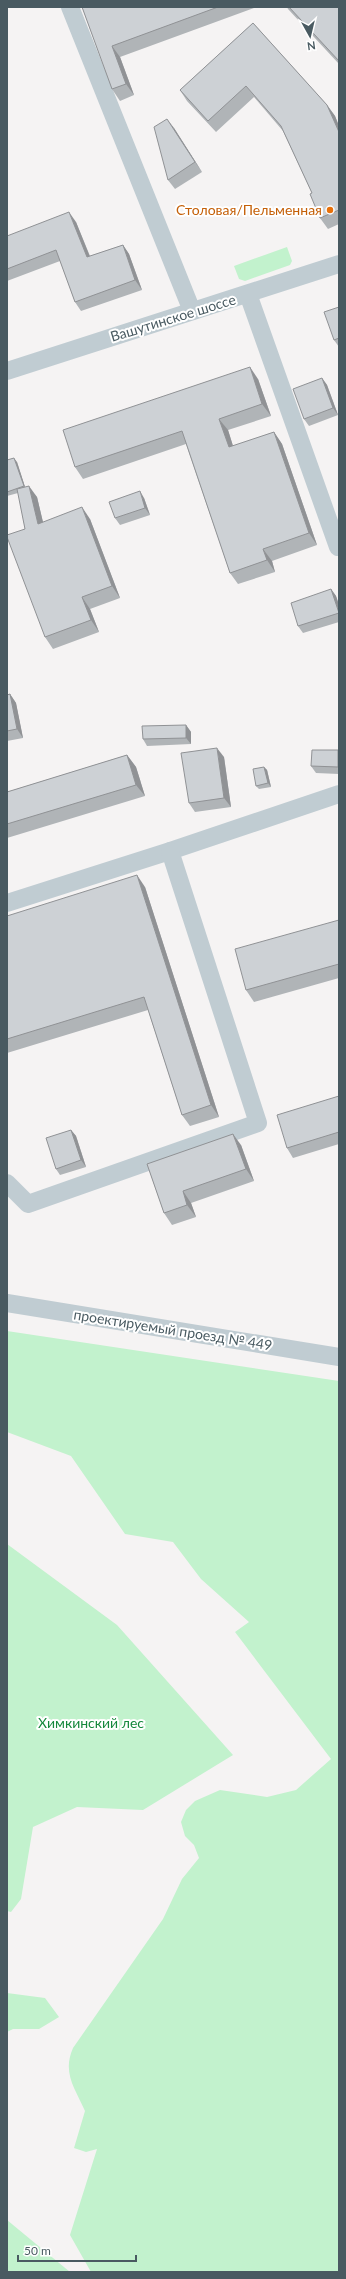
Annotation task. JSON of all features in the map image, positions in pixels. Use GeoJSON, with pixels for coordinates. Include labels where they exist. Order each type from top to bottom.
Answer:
{"type":"FeatureCollection","features":[{"type":"Feature","properties":{"kind":"street"},"geometry":{"type":"LineString","coordinates":[[70,7],[192,311]]}},
{"type":"Feature","properties":{"kind":"street","name":"Вашутинское шоссе"},"geometry":{"type":"LineString","coordinates":[[7,371],[339,264]]}},
{"type":"Feature","properties":{"kind":"street"},"geometry":{"type":"LineString","coordinates":[[248,294],[338,547]]}},
{"type":"Feature","properties":{"kind":"street"},"geometry":{"type":"LineString","coordinates":[[7,903],[170,851],[339,794]]}},
{"type":"Feature","properties":{"kind":"street"},"geometry":{"type":"LineString","coordinates":[[7,1183],[28,1204],[258,1123],[170,851]]}},
{"type":"Feature","properties":{"kind":"street","name":"проектируемый проезд № 449"},"geometry":{"type":"LineString","coordinates":[[7,1303],[339,1357]]}},
{"type":"Feature","properties":{"kind":"green space"},"geometry":{"type":"Polygon","coordinates":[[[287,247],[292,261],[290,265],[245,281],[239,279],[234,266],[287,247]]]}},
{"type":"Feature","properties":{"kind":"green space"},"geometry":{"type":"Polygon","coordinates":[[[7,1331],[339,1381],[339,2272],[91,2272],[70,2235],[97,2149],[86,2152],[74,2148],[85,2111],[74,2088],[69,2073],[70,2057],[73,2048],[163,1919],[182,1879],[199,1858],[194,1845],[185,1836],[181,1822],[186,1810],[195,1801],[220,1790],[267,1797],[296,1790],[331,1759],[235,1632],[249,1622],[201,1579],[173,1542],[125,1534],[71,1456],[7,1432],[7,1331]]]}},
{"type":"Feature","properties":{"kind":"green space","name":"Химкинский лес"},"geometry":{"type":"Polygon","coordinates":[[[7,1544],[117,1625],[233,1755],[143,1810],[77,1807],[33,1827],[21,1899],[11,1912],[7,1911],[7,1544]]]}},
{"type":"Feature","properties":{"kind":"green space"},"geometry":{"type":"Polygon","coordinates":[[[7,1993],[45,1998],[59,2017],[39,2029],[13,2029],[7,2032],[7,1993]]]}},
{"type":"Feature","properties":{"kind":"green space"},"geometry":{"type":"Polygon","coordinates":[[[7,2220],[70,2272],[7,2272],[7,2220]]]}},
{"type":"Feature","properties":{"kind":"building"},"geometry":{"type":"Polygon","coordinates":[[[82,7],[218,7],[112,46],[126,84],[112,89],[82,7]]]}},
{"type":"Feature","properties":{"kind":"building"},"geometry":{"type":"Polygon","coordinates":[[[289,7],[339,7],[339,61],[289,7]]]}},
{"type":"Feature","properties":{"kind":"building"},"geometry":{"type":"Polygon","coordinates":[[[253,23],[327,105],[339,132],[339,210],[320,218],[310,194],[312,193],[281,126],[246,86],[208,121],[180,90],[253,23]]]}},
{"type":"Feature","properties":{"kind":"building"},"geometry":{"type":"Polygon","coordinates":[[[167,119],[195,162],[168,180],[154,127],[167,119]]]}},
{"type":"Feature","properties":{"kind":"building"},"geometry":{"type":"Polygon","coordinates":[[[69,212],[87,257],[123,245],[135,280],[75,302],[56,250],[7,269],[7,236],[69,212]]]}},
{"type":"Feature","properties":{"kind":"building"},"geometry":{"type":"Polygon","coordinates":[[[339,307],[339,338],[334,340],[324,312],[339,307]]]}},
{"type":"Feature","properties":{"kind":"building"},"geometry":{"type":"Polygon","coordinates":[[[250,367],[262,404],[219,419],[229,447],[274,432],[309,533],[263,549],[267,560],[230,573],[182,431],[75,467],[63,430],[250,367]]]}},
{"type":"Feature","properties":{"kind":"building"},"geometry":{"type":"Polygon","coordinates":[[[322,378],[333,408],[304,419],[293,389],[322,378]]]}},
{"type":"Feature","properties":{"kind":"building"},"geometry":{"type":"Polygon","coordinates":[[[14,458],[24,486],[7,492],[7,460],[14,458]]]}},
{"type":"Feature","properties":{"kind":"building"},"geometry":{"type":"Polygon","coordinates":[[[29,486],[38,524],[82,507],[112,586],[82,597],[91,620],[45,637],[7,537],[7,535],[25,529],[17,489],[29,486]]]}},
{"type":"Feature","properties":{"kind":"building"},"geometry":{"type":"Polygon","coordinates":[[[140,491],[145,508],[115,518],[109,502],[140,491]]]}},
{"type":"Feature","properties":{"kind":"building"},"geometry":{"type":"Polygon","coordinates":[[[331,589],[339,613],[298,626],[291,603],[331,589]]]}},
{"type":"Feature","properties":{"kind":"building"},"geometry":{"type":"Polygon","coordinates":[[[10,694],[17,729],[7,731],[7,695],[10,694]]]}},
{"type":"Feature","properties":{"kind":"building"},"geometry":{"type":"Polygon","coordinates":[[[186,725],[186,738],[143,739],[142,726],[186,725]]]}},
{"type":"Feature","properties":{"kind":"building"},"geometry":{"type":"Polygon","coordinates":[[[217,748],[224,798],[189,803],[181,753],[217,748]]]}},
{"type":"Feature","properties":{"kind":"building"},"geometry":{"type":"Polygon","coordinates":[[[312,750],[338,750],[338,767],[311,766],[312,750]]]}},
{"type":"Feature","properties":{"kind":"building"},"geometry":{"type":"Polygon","coordinates":[[[127,755],[136,785],[7,824],[7,792],[127,755]]]}},
{"type":"Feature","properties":{"kind":"building"},"geometry":{"type":"Polygon","coordinates":[[[264,767],[268,783],[256,786],[253,769],[264,767]]]}},
{"type":"Feature","properties":{"kind":"building"},"geometry":{"type":"Polygon","coordinates":[[[137,875],[211,1105],[182,1115],[144,997],[7,1039],[7,916],[137,875]]]}},
{"type":"Feature","properties":{"kind":"building"},"geometry":{"type":"Polygon","coordinates":[[[339,920],[339,964],[246,990],[235,949],[339,920]]]}},
{"type":"Feature","properties":{"kind":"building"},"geometry":{"type":"Polygon","coordinates":[[[339,1096],[339,1132],[287,1148],[277,1115],[339,1096]]]}},
{"type":"Feature","properties":{"kind":"building"},"geometry":{"type":"Polygon","coordinates":[[[71,1130],[81,1160],[56,1169],[46,1138],[71,1130]]]}},
{"type":"Feature","properties":{"kind":"building"},"geometry":{"type":"Polygon","coordinates":[[[233,1134],[246,1169],[183,1191],[187,1205],[164,1213],[147,1164],[233,1134]]]}},
{"type":"Feature","properties":{"kind":"place","name":"Столовая/Пельменная"},"geometry":{"type":"Point","coordinates":[330,210]}}]}
